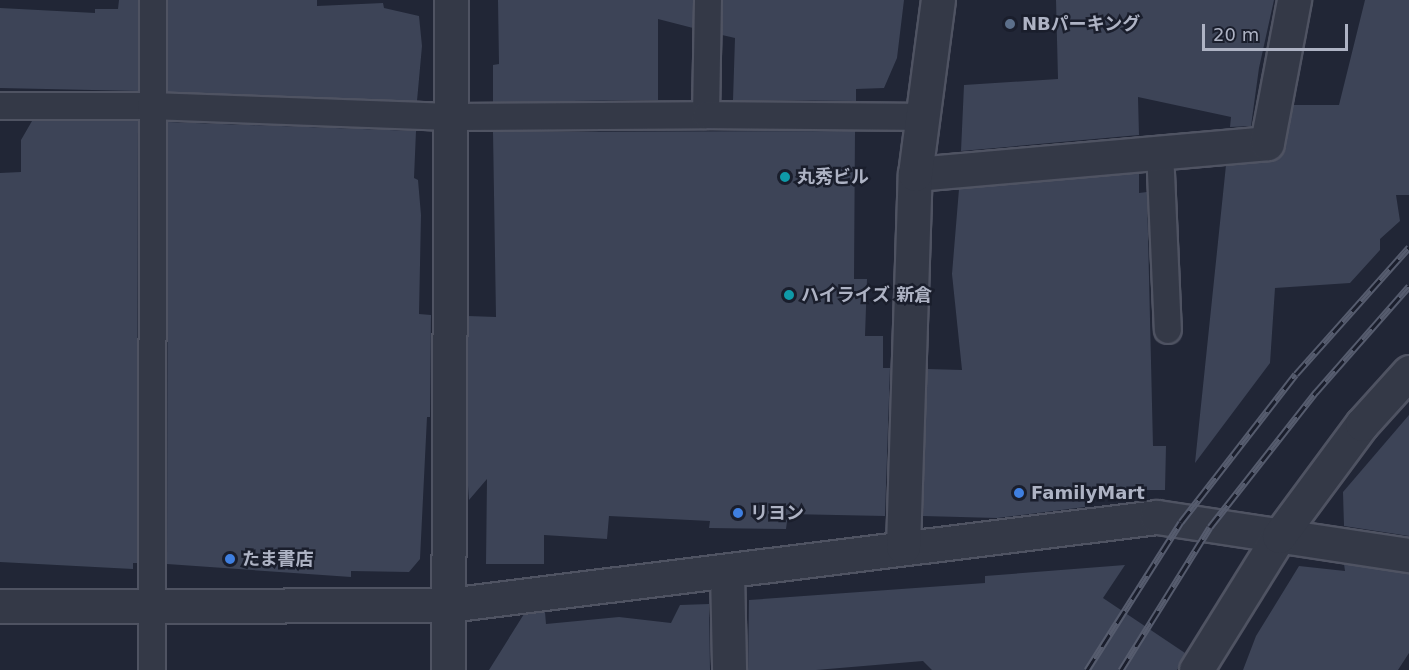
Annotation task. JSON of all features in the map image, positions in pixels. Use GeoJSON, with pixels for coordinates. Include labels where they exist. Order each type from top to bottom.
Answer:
{"type":"FeatureCollection","features":[{"type":"Feature","properties":{"kind":"street"},"geometry":{"type":"LineString","coordinates":[[448,670],[451,0]]}},
{"type":"Feature","properties":{"kind":"street"},"geometry":{"type":"LineString","coordinates":[[903,547],[915,174],[938,0]]}},
{"type":"Feature","properties":{"kind":"street"},"geometry":{"type":"LineString","coordinates":[[915,174],[1160,150],[1267,143],[1294,0]]}},
{"type":"Feature","properties":{"kind":"street"},"geometry":{"type":"LineString","coordinates":[[1196,670],[1279,536],[1362,424],[1409,372]]}},
{"type":"Feature","properties":{"kind":"street"},"geometry":{"type":"LineString","coordinates":[[0,606],[448,605],[1157,517],[1409,555]]}},
{"type":"Feature","properties":{"kind":"street"},"geometry":{"type":"LineString","coordinates":[[727,571],[729,670]]}},
{"type":"Feature","properties":{"kind":"lane"},"geometry":{"type":"LineString","coordinates":[[152,670],[151,106],[153,0]]}},
{"type":"Feature","properties":{"kind":"lane"},"geometry":{"type":"LineString","coordinates":[[706,114],[708,0]]}},
{"type":"Feature","properties":{"kind":"lane"},"geometry":{"type":"LineString","coordinates":[[0,106],[151,106],[451,117],[706,114],[922,117]]}},
{"type":"Feature","properties":{"kind":"lane"},"geometry":{"type":"LineString","coordinates":[[1160,150],[1168,330]]}},
{"type":"Feature","properties":{"kind":"building"},"geometry":{"type":"Polygon","coordinates":[[[119,0],[138,0],[138,91],[0,88],[0,8],[95,13],[95,9],[118,9],[119,0]]]}},
{"type":"Feature","properties":{"kind":"building"},"geometry":{"type":"Polygon","coordinates":[[[168,0],[317,0],[317,6],[383,3],[384,8],[419,16],[422,46],[417,101],[168,92],[168,0]]]}},
{"type":"Feature","properties":{"kind":"building"},"geometry":{"type":"Polygon","coordinates":[[[498,0],[693,0],[693,28],[658,19],[658,100],[493,102],[493,65],[499,64],[498,0]]]}},
{"type":"Feature","properties":{"kind":"building"},"geometry":{"type":"Polygon","coordinates":[[[723,0],[904,0],[897,58],[884,88],[856,89],[856,101],[733,100],[735,38],[722,35],[723,0]]]}},
{"type":"Feature","properties":{"kind":"building"},"geometry":{"type":"Polygon","coordinates":[[[1056,0],[1274,0],[1259,68],[1251,126],[1230,127],[1231,117],[1138,97],[1139,135],[961,151],[964,85],[1058,79],[1056,0]]]}},
{"type":"Feature","properties":{"kind":"building"},"geometry":{"type":"Polygon","coordinates":[[[1365,0],[1409,0],[1409,195],[1396,195],[1400,221],[1380,239],[1380,250],[1350,283],[1275,288],[1270,363],[1195,463],[1226,165],[1279,157],[1285,146],[1293,105],[1339,105],[1365,0]]]}},
{"type":"Feature","properties":{"kind":"building"},"geometry":{"type":"Polygon","coordinates":[[[32,121],[138,121],[137,563],[133,563],[133,569],[0,562],[0,173],[21,172],[21,140],[32,121]]]}},
{"type":"Feature","properties":{"kind":"building"},"geometry":{"type":"Polygon","coordinates":[[[168,122],[416,131],[414,178],[418,180],[421,215],[419,314],[431,315],[430,417],[427,417],[420,559],[409,572],[351,571],[351,577],[167,564],[168,122]]]}},
{"type":"Feature","properties":{"kind":"building"},"geometry":{"type":"Polygon","coordinates":[[[855,131],[854,279],[867,279],[865,336],[883,336],[883,368],[890,368],[885,516],[788,514],[786,529],[709,528],[710,521],[609,516],[607,539],[544,535],[544,564],[486,564],[487,479],[469,500],[468,316],[496,317],[493,132],[855,131]]]}},
{"type":"Feature","properties":{"kind":"building"},"geometry":{"type":"Polygon","coordinates":[[[1139,173],[1139,193],[1147,192],[1153,446],[1166,446],[1165,490],[1085,490],[1085,507],[997,518],[923,516],[927,369],[962,370],[952,274],[959,189],[1139,173]]]}},
{"type":"Feature","properties":{"kind":"building"},"geometry":{"type":"Polygon","coordinates":[[[1409,415],[1409,536],[1344,526],[1343,492],[1409,415]]]}},
{"type":"Feature","properties":{"kind":"building"},"geometry":{"type":"Polygon","coordinates":[[[1344,564],[1409,573],[1409,653],[1398,670],[1243,670],[1256,636],[1299,566],[1345,571],[1344,564]]]}},
{"type":"Feature","properties":{"kind":"building"},"geometry":{"type":"Polygon","coordinates":[[[1125,565],[1103,598],[1185,653],[1177,670],[932,670],[923,661],[816,670],[748,670],[749,600],[985,583],[985,576],[1125,565]]]}},
{"type":"Feature","properties":{"kind":"building"},"geometry":{"type":"Polygon","coordinates":[[[709,604],[710,670],[489,670],[524,614],[545,612],[546,624],[619,617],[671,623],[680,605],[709,604]]]}},
{"type":"Feature","properties":{"kind":"railway"},"geometry":{"type":"LineString","coordinates":[[1087,670],[1181,522],[1296,374],[1409,247]]}},
{"type":"Feature","properties":{"kind":"railway"},"geometry":{"type":"LineString","coordinates":[[1121,670],[1210,527],[1316,392],[1409,286]]}},
{"type":"Feature","properties":{"kind":"place","name":"NBパーキング"},"geometry":{"type":"Point","coordinates":[1010,24]}},
{"type":"Feature","properties":{"kind":"place","name":"丸秀ビル"},"geometry":{"type":"Point","coordinates":[785,177]}},
{"type":"Feature","properties":{"kind":"place","name":"ハイライズ 新倉"},"geometry":{"type":"Point","coordinates":[789,295]}},
{"type":"Feature","properties":{"kind":"place","name":"FamilyMart"},"geometry":{"type":"Point","coordinates":[1019,493]}},
{"type":"Feature","properties":{"kind":"place","name":"リヨン"},"geometry":{"type":"Point","coordinates":[738,513]}},
{"type":"Feature","properties":{"kind":"place","name":"たま書店"},"geometry":{"type":"Point","coordinates":[230,559]}}]}
